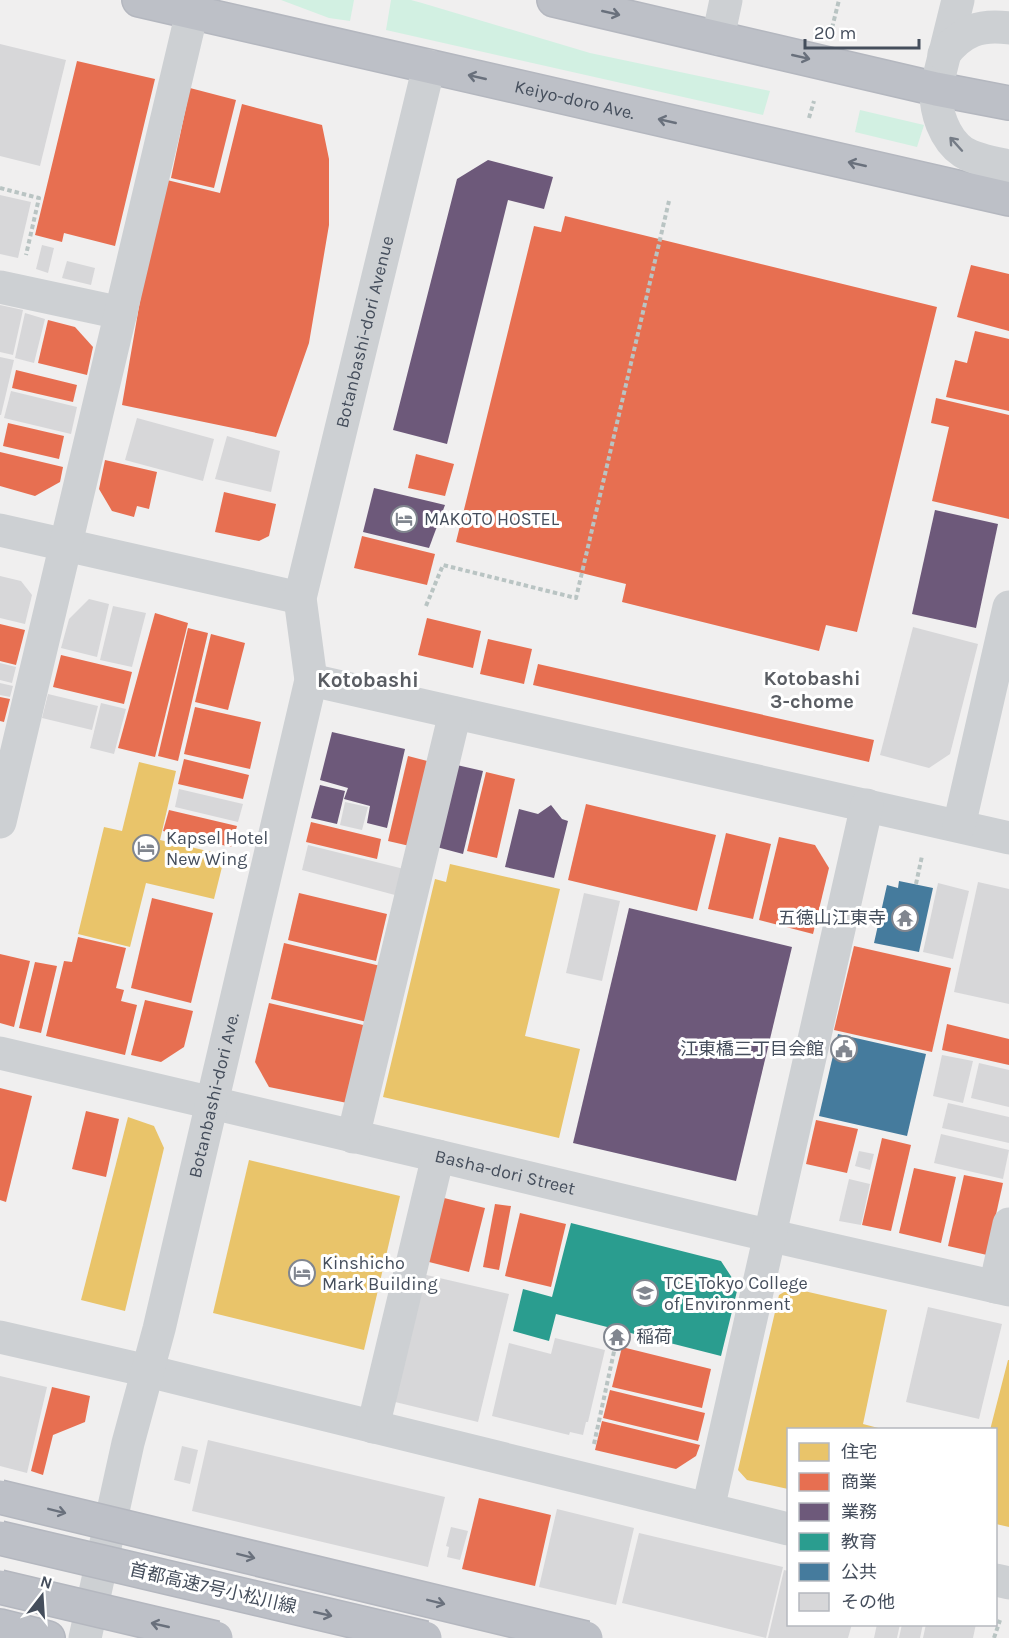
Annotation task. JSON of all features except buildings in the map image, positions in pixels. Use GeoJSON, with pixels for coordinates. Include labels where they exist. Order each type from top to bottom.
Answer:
{"type":"FeatureCollection","features":[{"type":"Feature","properties":{"kind":"highway","name":"Keiyo-doro Ave."},"geometry":{"type":"LineString","coordinates":[[139,0],[1009,200]]}},
{"type":"Feature","properties":{"kind":"highway"},"geometry":{"type":"LineString","coordinates":[[565,1],[936,89],[1009,103]]}},
{"type":"Feature","properties":{"kind":"highway"},"geometry":{"type":"LineString","coordinates":[[0,1497],[586,1638]]}},
{"type":"Feature","properties":{"kind":"highway","name":"首都高速7号小松川線"},"geometry":{"type":"LineString","coordinates":[[0,1538],[425,1638]]}},
{"type":"Feature","properties":{"kind":"highway"},"geometry":{"type":"LineString","coordinates":[[0,1587],[216,1638]]}},
{"type":"Feature","properties":{"kind":"highway"},"geometry":{"type":"LineString","coordinates":[[0,1626],[48,1638]]}},
{"type":"Feature","properties":{"kind":"street"},"geometry":{"type":"LineString","coordinates":[[717,38],[726,0]]}},
{"type":"Feature","properties":{"kind":"street"},"geometry":{"type":"LineString","coordinates":[[958,0],[936,89],[935,100],[940,122],[951,140],[963,152],[1009,166]]}},
{"type":"Feature","properties":{"kind":"street"},"geometry":{"type":"LineString","coordinates":[[2,802],[192,12]]}},
{"type":"Feature","properties":{"kind":"street"},"geometry":{"type":"LineString","coordinates":[[944,54],[955,40],[972,30],[995,26],[1009,28]]}},
{"type":"Feature","properties":{"kind":"street","name":"Botanbashi-dori Avenue"},"geometry":{"type":"LineString","coordinates":[[300,598],[429,66]]}},
{"type":"Feature","properties":{"kind":"street"},"geometry":{"type":"LineString","coordinates":[[9,289],[121,313]]}},
{"type":"Feature","properties":{"kind":"street"},"geometry":{"type":"LineString","coordinates":[[0,530],[300,598]]}},
{"type":"Feature","properties":{"kind":"street","name":"Botanbashi-dori Ave."},"geometry":{"type":"LineString","coordinates":[[85,1638],[128,1443],[148,1371],[311,680],[300,598]]}},
{"type":"Feature","properties":{"kind":"street"},"geometry":{"type":"LineString","coordinates":[[959,826],[1009,607]]}},
{"type":"Feature","properties":{"kind":"street"},"geometry":{"type":"LineString","coordinates":[[311,680],[1009,838]]}},
{"type":"Feature","properties":{"kind":"street"},"geometry":{"type":"LineString","coordinates":[[353,1137],[455,713]]}},
{"type":"Feature","properties":{"kind":"street"},"geometry":{"type":"LineString","coordinates":[[708,1509],[867,806]]}},
{"type":"Feature","properties":{"kind":"street","name":"Basha-dori Street"},"geometry":{"type":"LineString","coordinates":[[0,1053],[1002,1289]]}},
{"type":"Feature","properties":{"kind":"street"},"geometry":{"type":"LineString","coordinates":[[373,1427],[438,1155]]}},
{"type":"Feature","properties":{"kind":"street"},"geometry":{"type":"LineString","coordinates":[[1002,1289],[1009,1224]]}},
{"type":"Feature","properties":{"kind":"street"},"geometry":{"type":"LineString","coordinates":[[0,1337],[148,1371],[787,1529]]}},
{"type":"Feature","properties":{"kind":"path"},"geometry":{"type":"LineString","coordinates":[[831,31],[839,0]]}},
{"type":"Feature","properties":{"kind":"path"},"geometry":{"type":"LineString","coordinates":[[808,123],[814,101]]}},
{"type":"Feature","properties":{"kind":"path"},"geometry":{"type":"LineString","coordinates":[[0,188],[39,198],[9,289]]}},
{"type":"Feature","properties":{"kind":"path"},"geometry":{"type":"LineString","coordinates":[[426,606],[443,565],[576,598],[669,201]]}},
{"type":"Feature","properties":{"kind":"path"},"geometry":{"type":"LineString","coordinates":[[916,884],[922,855]]}},
{"type":"Feature","properties":{"kind":"path"},"geometry":{"type":"LineString","coordinates":[[587,1480],[615,1347]]}},
{"type":"Feature","properties":{"kind":"path"},"geometry":{"type":"LineString","coordinates":[[994,1638],[1000,1620]]}},
{"type":"Feature","properties":{"kind":"green space"},"geometry":{"type":"Polygon","coordinates":[[[281,0],[354,0],[350,21],[329,18],[281,0]]]}},
{"type":"Feature","properties":{"kind":"green space"},"geometry":{"type":"Polygon","coordinates":[[[391,0],[411,0],[590,53],[770,91],[763,115],[386,30],[391,0]]]}},
{"type":"Feature","properties":{"kind":"green space"},"geometry":{"type":"Polygon","coordinates":[[[860,110],[924,125],[917,147],[855,132],[860,110]]]}},
{"type":"Feature","properties":{"kind":"place","name":"MAKOTO HOSTEL"},"geometry":{"type":"Point","coordinates":[404,519]}},
{"type":"Feature","properties":{"kind":"place","name":"Kapsel Hotel New Wing"},"geometry":{"type":"Point","coordinates":[146,848]}},
{"type":"Feature","properties":{"kind":"place","name":"五徳山江東寺"},"geometry":{"type":"Point","coordinates":[905,918]}},
{"type":"Feature","properties":{"kind":"place","name":"江東橋三丁目会館"},"geometry":{"type":"Point","coordinates":[844,1049]}},
{"type":"Feature","properties":{"kind":"place","name":"Kinshicho Mark Building"},"geometry":{"type":"Point","coordinates":[302,1273]}},
{"type":"Feature","properties":{"kind":"place","name":"TCE Tokyo College of Environment"},"geometry":{"type":"Point","coordinates":[645,1293]}},
{"type":"Feature","properties":{"kind":"place","name":"稲荷"},"geometry":{"type":"Point","coordinates":[617,1337]}},
{"type":"Feature","properties":{"kind":"district","name":"Kotobashi"},"geometry":{"type":"Point","coordinates":[368,680]}},
{"type":"Feature","properties":{"kind":"district","name":"Kotobashi 3-chome"},"geometry":{"type":"Point","coordinates":[812,690]}}]}
